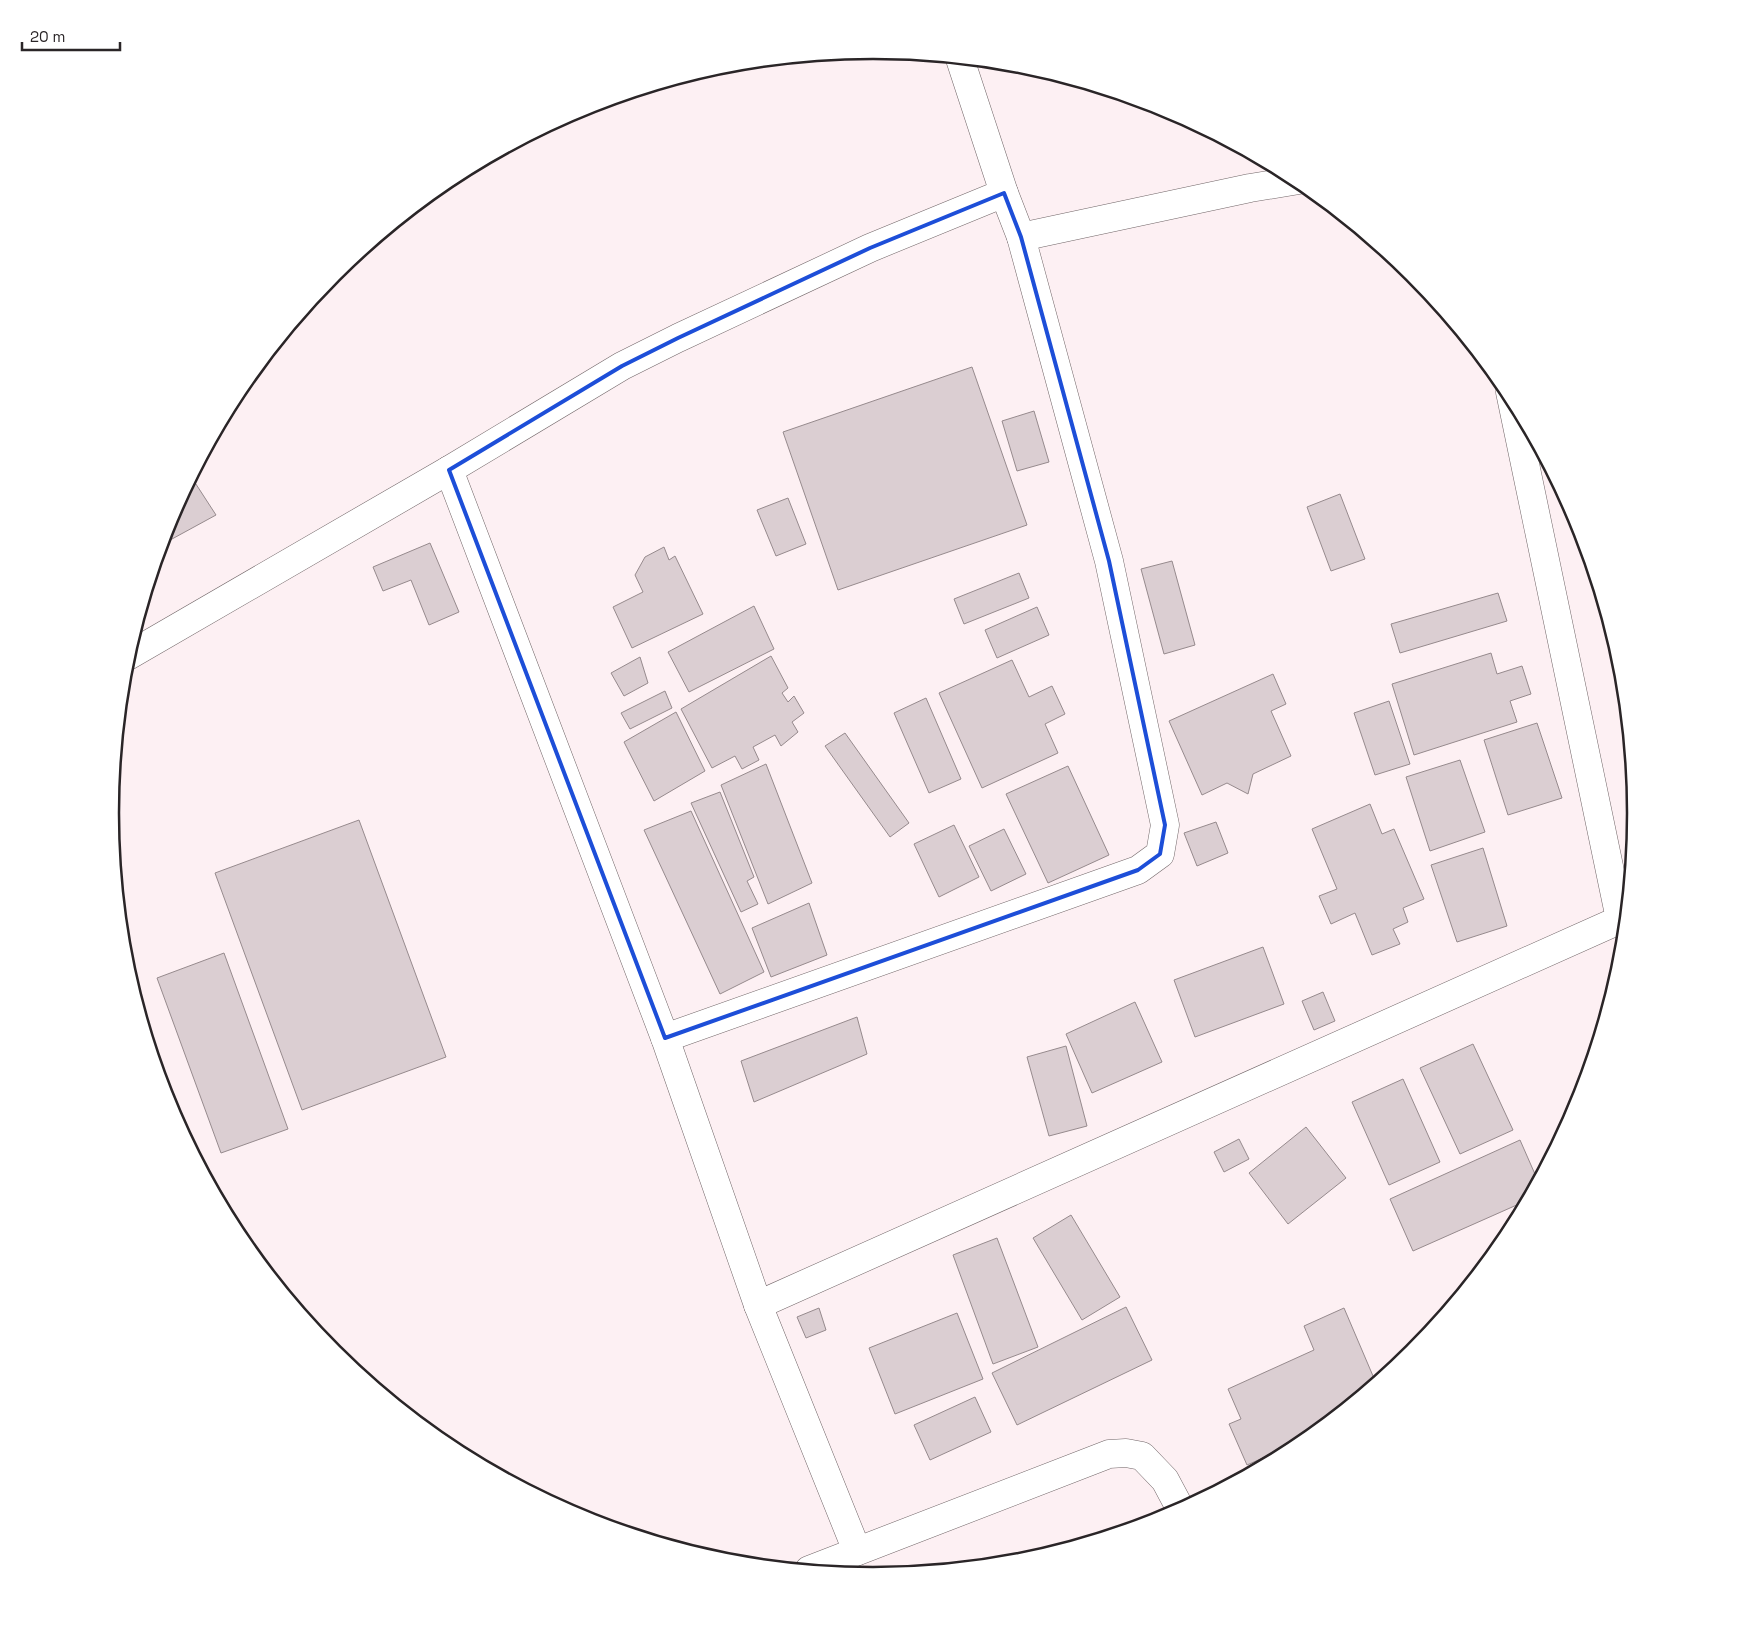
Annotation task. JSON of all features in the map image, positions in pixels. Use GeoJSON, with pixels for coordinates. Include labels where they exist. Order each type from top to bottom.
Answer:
{"type":"FeatureCollection","features":[{"type":"Feature","properties":{"kind":"street"},"geometry":{"type":"LineString","coordinates":[[665,1038],[1138,870],[1160,854],[1165,825],[1109,561],[1021,237],[1004,193],[962,64]]}},
{"type":"Feature","properties":{"kind":"street"},"geometry":{"type":"LineString","coordinates":[[1021,237],[1250,188],[1287,182]]}},
{"type":"Feature","properties":{"kind":"street"},"geometry":{"type":"LineString","coordinates":[[138,650],[449,470],[622,366],[870,248],[1004,193]]}},
{"type":"Feature","properties":{"kind":"street"},"geometry":{"type":"LineString","coordinates":[[1515,417],[1621,909]]}},
{"type":"Feature","properties":{"kind":"street"},"geometry":{"type":"LineString","coordinates":[[449,470],[665,1038],[758,1305],[857,1551]]}},
{"type":"Feature","properties":{"kind":"street"},"geometry":{"type":"LineString","coordinates":[[758,1305],[1620,920]]}},
{"type":"Feature","properties":{"kind":"street"},"geometry":{"type":"LineString","coordinates":[[821,1566],[1108,1454],[1126,1453],[1142,1456],[1165,1480],[1177,1503]]}},
{"type":"Feature","properties":{"kind":"highlighted area"},"geometry":{"type":"Polygon","coordinates":[[[1004,193],[1021,237],[1109,561],[1165,825],[1160,854],[1138,870],[665,1038],[449,470],[622,366],[678,338],[870,248],[1004,193]]]}},
{"type":"Feature","properties":{"kind":"building"},"geometry":{"type":"Polygon","coordinates":[[[972,367],[1027,525],[838,590],[783,432],[972,367]]]}},
{"type":"Feature","properties":{"kind":"building"},"geometry":{"type":"Polygon","coordinates":[[[1034,411],[1049,462],[1017,471],[1002,421],[1034,411]]]}},
{"type":"Feature","properties":{"kind":"building"},"geometry":{"type":"Polygon","coordinates":[[[195,483],[216,515],[171,540],[195,483]]]}},
{"type":"Feature","properties":{"kind":"building"},"geometry":{"type":"Polygon","coordinates":[[[1340,494],[1365,559],[1331,571],[1307,507],[1340,494]]]}},
{"type":"Feature","properties":{"kind":"building"},"geometry":{"type":"Polygon","coordinates":[[[788,498],[806,544],[776,556],[757,510],[788,498]]]}},
{"type":"Feature","properties":{"kind":"building"},"geometry":{"type":"Polygon","coordinates":[[[430,543],[459,612],[429,625],[411,580],[383,591],[373,567],[430,543]]]}},
{"type":"Feature","properties":{"kind":"building"},"geometry":{"type":"Polygon","coordinates":[[[664,547],[669,560],[675,556],[703,614],[632,648],[613,607],[643,592],[635,575],[645,557],[664,547]]]}},
{"type":"Feature","properties":{"kind":"building"},"geometry":{"type":"Polygon","coordinates":[[[1172,561],[1195,645],[1164,654],[1141,569],[1172,561]]]}},
{"type":"Feature","properties":{"kind":"building"},"geometry":{"type":"Polygon","coordinates":[[[1019,573],[1029,598],[964,624],[954,599],[1019,573]]]}},
{"type":"Feature","properties":{"kind":"building"},"geometry":{"type":"Polygon","coordinates":[[[1498,593],[1507,621],[1400,653],[1391,624],[1498,593]]]}},
{"type":"Feature","properties":{"kind":"building"},"geometry":{"type":"Polygon","coordinates":[[[754,606],[774,649],[689,692],[668,652],[754,606]]]}},
{"type":"Feature","properties":{"kind":"building"},"geometry":{"type":"Polygon","coordinates":[[[1037,607],[1049,635],[997,658],[985,630],[1037,607]]]}},
{"type":"Feature","properties":{"kind":"building"},"geometry":{"type":"Polygon","coordinates":[[[1491,653],[1497,674],[1522,666],[1531,694],[1510,701],[1517,722],[1414,755],[1392,684],[1491,653]]]}},
{"type":"Feature","properties":{"kind":"building"},"geometry":{"type":"Polygon","coordinates":[[[771,656],[788,688],[782,693],[788,702],[794,696],[804,713],[792,722],[798,732],[781,746],[775,735],[753,747],[759,760],[742,769],[735,756],[712,768],[681,709],[771,656]]]}},
{"type":"Feature","properties":{"kind":"building"},"geometry":{"type":"Polygon","coordinates":[[[640,657],[648,683],[624,696],[611,673],[640,657]]]}},
{"type":"Feature","properties":{"kind":"building"},"geometry":{"type":"Polygon","coordinates":[[[1012,660],[1029,697],[1052,686],[1065,714],[1045,724],[1058,753],[982,788],[939,693],[1012,660]]]}},
{"type":"Feature","properties":{"kind":"building"},"geometry":{"type":"Polygon","coordinates":[[[1273,674],[1286,704],[1271,711],[1291,756],[1253,774],[1248,794],[1227,783],[1202,795],[1169,721],[1273,674]]]}},
{"type":"Feature","properties":{"kind":"building"},"geometry":{"type":"Polygon","coordinates":[[[665,691],[672,708],[630,729],[621,713],[665,691]]]}},
{"type":"Feature","properties":{"kind":"building"},"geometry":{"type":"Polygon","coordinates":[[[926,698],[961,779],[929,793],[894,713],[926,698]]]}},
{"type":"Feature","properties":{"kind":"building"},"geometry":{"type":"Polygon","coordinates":[[[1389,701],[1410,764],[1375,775],[1354,713],[1389,701]]]}},
{"type":"Feature","properties":{"kind":"building"},"geometry":{"type":"Polygon","coordinates":[[[676,712],[705,771],[654,801],[624,742],[676,712]]]}},
{"type":"Feature","properties":{"kind":"building"},"geometry":{"type":"Polygon","coordinates":[[[1537,723],[1562,798],[1508,815],[1484,740],[1537,723]]]}},
{"type":"Feature","properties":{"kind":"building"},"geometry":{"type":"Polygon","coordinates":[[[845,733],[909,823],[890,837],[825,746],[845,733]]]}},
{"type":"Feature","properties":{"kind":"building"},"geometry":{"type":"Polygon","coordinates":[[[1460,760],[1485,832],[1430,851],[1406,777],[1460,760]]]}},
{"type":"Feature","properties":{"kind":"building"},"geometry":{"type":"Polygon","coordinates":[[[766,764],[812,883],[768,904],[721,785],[766,764]]]}},
{"type":"Feature","properties":{"kind":"building"},"geometry":{"type":"Polygon","coordinates":[[[1068,766],[1109,855],[1048,883],[1006,794],[1068,766]]]}},
{"type":"Feature","properties":{"kind":"building"},"geometry":{"type":"Polygon","coordinates":[[[720,792],[754,877],[747,881],[758,904],[741,912],[691,803],[720,792]]]}},
{"type":"Feature","properties":{"kind":"building"},"geometry":{"type":"Polygon","coordinates":[[[1370,804],[1382,834],[1394,829],[1424,899],[1403,908],[1408,922],[1393,929],[1400,944],[1372,955],[1355,913],[1331,924],[1319,896],[1337,889],[1312,829],[1370,804]]]}},
{"type":"Feature","properties":{"kind":"building"},"geometry":{"type":"Polygon","coordinates":[[[691,811],[764,972],[720,994],[644,830],[691,811]]]}},
{"type":"Feature","properties":{"kind":"building"},"geometry":{"type":"Polygon","coordinates":[[[359,820],[446,1057],[302,1110],[215,873],[359,820]]]}},
{"type":"Feature","properties":{"kind":"building"},"geometry":{"type":"Polygon","coordinates":[[[1216,822],[1228,853],[1197,866],[1184,833],[1216,822]]]}},
{"type":"Feature","properties":{"kind":"building"},"geometry":{"type":"Polygon","coordinates":[[[954,825],[979,877],[939,897],[914,844],[954,825]]]}},
{"type":"Feature","properties":{"kind":"building"},"geometry":{"type":"Polygon","coordinates":[[[1004,829],[1026,874],[991,891],[969,846],[1004,829]]]}},
{"type":"Feature","properties":{"kind":"building"},"geometry":{"type":"Polygon","coordinates":[[[1483,848],[1507,926],[1457,942],[1431,865],[1483,848]]]}},
{"type":"Feature","properties":{"kind":"building"},"geometry":{"type":"Polygon","coordinates":[[[809,903],[827,955],[771,977],[752,928],[809,903]]]}},
{"type":"Feature","properties":{"kind":"building"},"geometry":{"type":"Polygon","coordinates":[[[1263,947],[1284,1004],[1195,1037],[1174,980],[1263,947]]]}},
{"type":"Feature","properties":{"kind":"building"},"geometry":{"type":"Polygon","coordinates":[[[224,953],[288,1129],[221,1153],[157,978],[224,953]]]}},
{"type":"Feature","properties":{"kind":"building"},"geometry":{"type":"Polygon","coordinates":[[[1323,992],[1335,1021],[1314,1030],[1302,1001],[1323,992]]]}},
{"type":"Feature","properties":{"kind":"building"},"geometry":{"type":"Polygon","coordinates":[[[1135,1002],[1162,1062],[1092,1093],[1066,1034],[1135,1002]]]}},
{"type":"Feature","properties":{"kind":"building"},"geometry":{"type":"Polygon","coordinates":[[[857,1017],[867,1054],[754,1102],[741,1061],[857,1017]]]}},
{"type":"Feature","properties":{"kind":"building"},"geometry":{"type":"Polygon","coordinates":[[[1473,1044],[1513,1130],[1460,1154],[1420,1068],[1473,1044]]]}},
{"type":"Feature","properties":{"kind":"building"},"geometry":{"type":"Polygon","coordinates":[[[1066,1046],[1087,1126],[1049,1136],[1027,1057],[1066,1046]]]}},
{"type":"Feature","properties":{"kind":"building"},"geometry":{"type":"Polygon","coordinates":[[[1403,1079],[1440,1162],[1389,1185],[1352,1102],[1403,1079]]]}},
{"type":"Feature","properties":{"kind":"building"},"geometry":{"type":"Polygon","coordinates":[[[1306,1127],[1346,1178],[1288,1224],[1249,1173],[1306,1127]]]}},
{"type":"Feature","properties":{"kind":"building"},"geometry":{"type":"Polygon","coordinates":[[[1239,1139],[1249,1159],[1224,1172],[1214,1152],[1239,1139]]]}},
{"type":"Feature","properties":{"kind":"building"},"geometry":{"type":"Polygon","coordinates":[[[1520,1140],[1535,1175],[1518,1204],[1413,1251],[1390,1199],[1520,1140]]]}},
{"type":"Feature","properties":{"kind":"building"},"geometry":{"type":"Polygon","coordinates":[[[1071,1215],[1120,1297],[1082,1320],[1033,1238],[1071,1215]]]}},
{"type":"Feature","properties":{"kind":"building"},"geometry":{"type":"Polygon","coordinates":[[[997,1238],[1038,1347],[993,1364],[953,1255],[997,1238]]]}},
{"type":"Feature","properties":{"kind":"building"},"geometry":{"type":"Polygon","coordinates":[[[1126,1307],[1152,1360],[1017,1425],[992,1373],[1126,1307]]]}},
{"type":"Feature","properties":{"kind":"building"},"geometry":{"type":"Polygon","coordinates":[[[819,1308],[826,1330],[806,1338],[797,1317],[819,1308]]]}},
{"type":"Feature","properties":{"kind":"building"},"geometry":{"type":"Polygon","coordinates":[[[1344,1308],[1374,1377],[1333,1411],[1293,1440],[1267,1456],[1247,1465],[1229,1424],[1241,1419],[1228,1389],[1314,1350],[1304,1326],[1344,1308]]]}},
{"type":"Feature","properties":{"kind":"building"},"geometry":{"type":"Polygon","coordinates":[[[957,1313],[983,1379],[895,1414],[869,1348],[957,1313]]]}},
{"type":"Feature","properties":{"kind":"building"},"geometry":{"type":"Polygon","coordinates":[[[975,1397],[991,1432],[930,1460],[914,1425],[975,1397]]]}}]}
